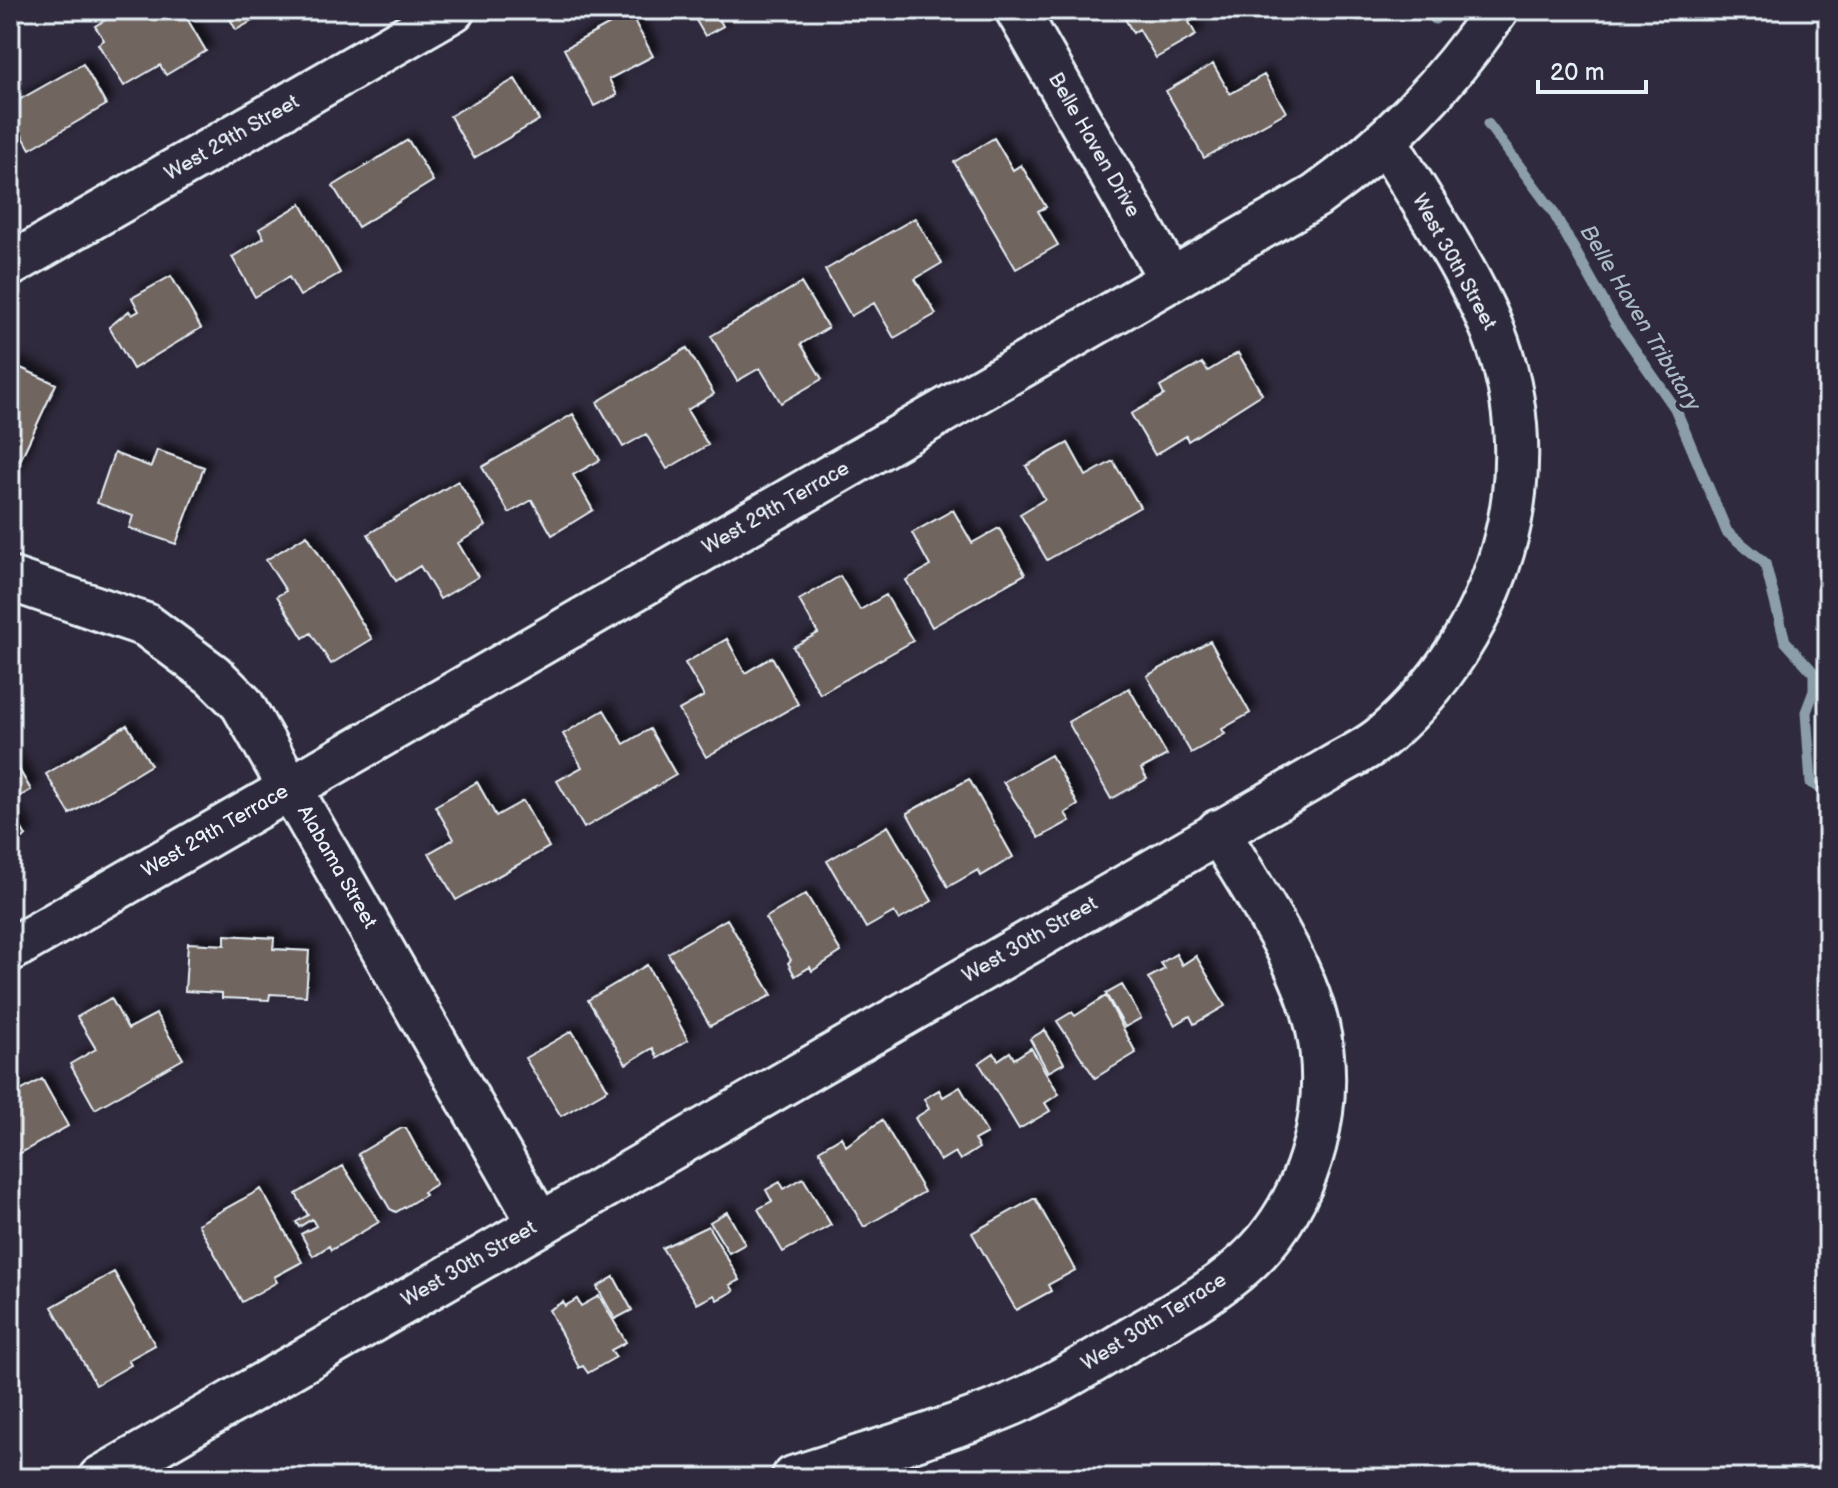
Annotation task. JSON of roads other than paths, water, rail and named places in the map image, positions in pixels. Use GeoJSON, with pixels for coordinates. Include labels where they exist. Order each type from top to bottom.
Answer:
{"type":"FeatureCollection","features":[{"type":"Feature","properties":{"kind":"street","name":"West 29th Street"},"geometry":{"type":"LineString","coordinates":[[10,265],[453,10]]}},
{"type":"Feature","properties":{"kind":"street","name":"Belle Haven Drive"},"geometry":{"type":"LineString","coordinates":[[1017,10],[1171,280]]}},
{"type":"Feature","properties":{"kind":"street","name":"West 29th Terrace"},"geometry":{"type":"LineString","coordinates":[[10,950],[1316,196],[1386,141],[1439,87],[1497,10]]}},
{"type":"Feature","properties":{"kind":"street","name":"West 30th Street"},"geometry":{"type":"LineString","coordinates":[[113,1475],[539,1223],[1380,738],[1423,698],[1456,657],[1478,618],[1506,549],[1514,506],[1516,455],[1506,374],[1477,297],[1386,141]]}},
{"type":"Feature","properties":{"kind":"street","name":"Alabama Street"},"geometry":{"type":"LineString","coordinates":[[10,579],[146,625],[187,654],[242,704],[539,1223]]}},
{"type":"Feature","properties":{"kind":"street","name":"West 30th Terrace"},"geometry":{"type":"LineString","coordinates":[[793,1478],[1001,1408],[1055,1382],[1223,1282],[1258,1250],[1286,1212],[1308,1168],[1320,1119],[1324,1067],[1317,1023],[1300,976],[1218,831]]}},
{"type":"Feature","properties":{"kind":"waterway","name":"Belle Haven Tributary"},"geometry":{"type":"LineString","coordinates":[[1430,10],[1435,19]]}},
{"type":"Feature","properties":{"kind":"waterway","name":"Belle Haven Tributary"},"geometry":{"type":"LineString","coordinates":[[1488,124],[1552,210],[1615,322],[1675,408],[1727,532],[1765,563],[1785,641],[1814,673],[1814,691],[1806,712],[1811,783],[1828,792]]}}]}
